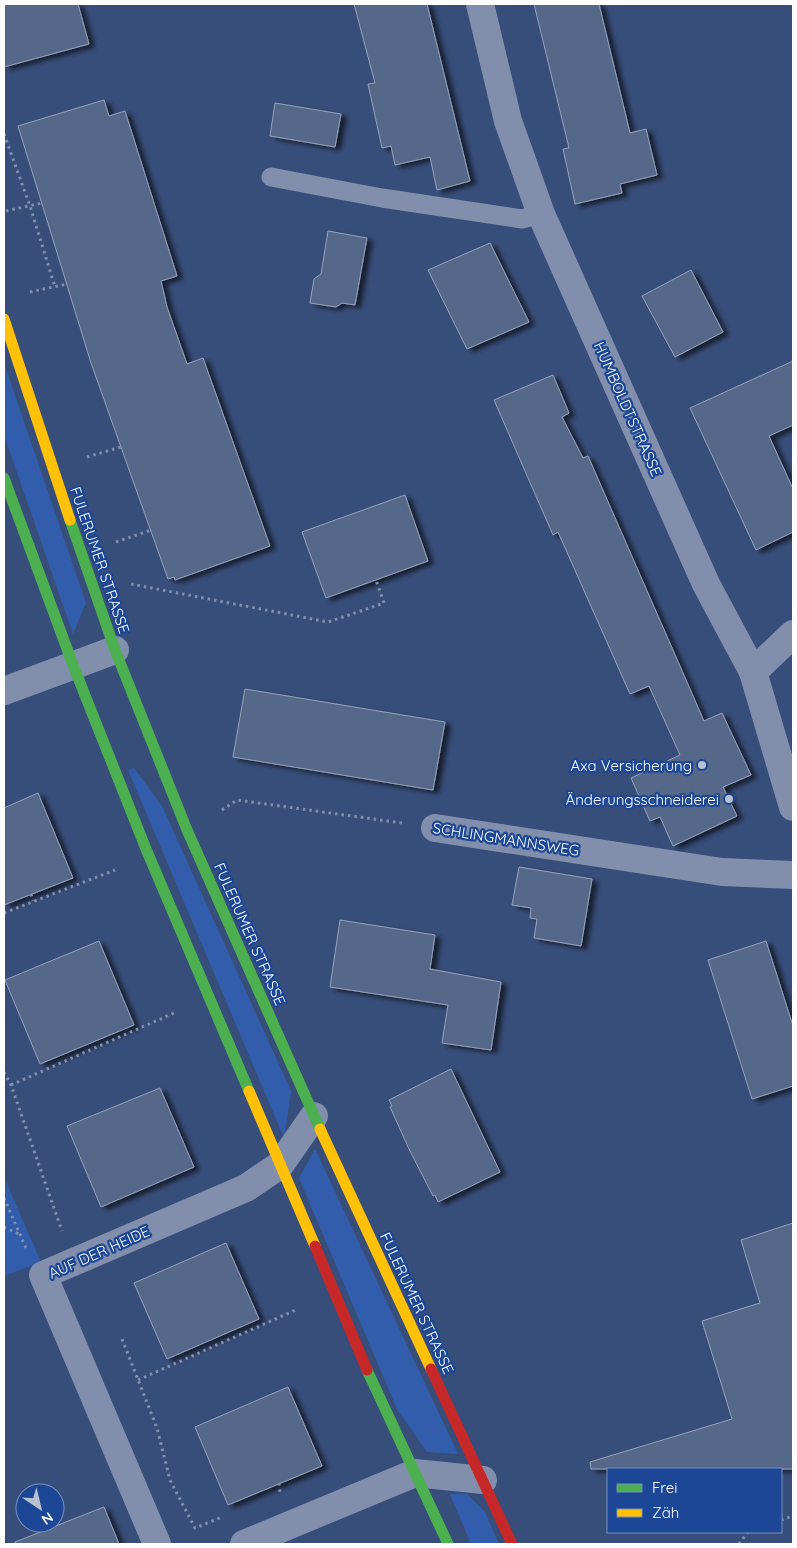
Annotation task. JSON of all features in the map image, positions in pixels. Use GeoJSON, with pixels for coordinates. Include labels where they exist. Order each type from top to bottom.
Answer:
{"type":"FeatureCollection","features":[{"type":"Feature","properties":{"kind":"main road","name":"FULERUMER STRASSE"},"geometry":{"type":"LineString","coordinates":[[4,319],[63,500],[115,650],[187,830],[314,1116],[512,1544]]}},
{"type":"Feature","properties":{"kind":"main road"},"geometry":{"type":"LineString","coordinates":[[4,478],[73,665],[146,849],[369,1374],[448,1544]]}},
{"type":"Feature","properties":{"kind":"street","name":"HUMBOLDTSTRASSE"},"geometry":{"type":"LineString","coordinates":[[480,4],[508,121],[542,214],[706,584],[753,672],[793,807]]}},
{"type":"Feature","properties":{"kind":"street"},"geometry":{"type":"LineString","coordinates":[[753,672],[793,634]]}},
{"type":"Feature","properties":{"kind":"street"},"geometry":{"type":"LineString","coordinates":[[4,691],[115,650]]}},
{"type":"Feature","properties":{"kind":"street","name":"SCHLINGMANNSWEG"},"geometry":{"type":"LineString","coordinates":[[435,828],[722,872],[793,875]]}},
{"type":"Feature","properties":{"kind":"street","name":"AUF DER HEIDE"},"geometry":{"type":"LineString","coordinates":[[157,1544],[43,1275],[246,1188],[280,1165],[314,1116]]}},
{"type":"Feature","properties":{"kind":"street"},"geometry":{"type":"LineString","coordinates":[[244,1544],[415,1473],[483,1480]]}},
{"type":"Feature","properties":{"kind":"lane"},"geometry":{"type":"LineString","coordinates":[[271,176],[382,198],[522,219],[542,214]]}},
{"type":"Feature","properties":{"kind":"path"},"geometry":{"type":"LineString","coordinates":[[4,134],[30,206],[55,287]]}},
{"type":"Feature","properties":{"kind":"path"},"geometry":{"type":"LineString","coordinates":[[6,212],[42,203]]}},
{"type":"Feature","properties":{"kind":"path"},"geometry":{"type":"LineString","coordinates":[[30,292],[67,284]]}},
{"type":"Feature","properties":{"kind":"path"},"geometry":{"type":"LineString","coordinates":[[87,457],[121,447]]}},
{"type":"Feature","properties":{"kind":"path"},"geometry":{"type":"LineString","coordinates":[[116,542],[151,530]]}},
{"type":"Feature","properties":{"kind":"path"},"geometry":{"type":"LineString","coordinates":[[131,584],[328,622],[384,603],[376,580]]}},
{"type":"Feature","properties":{"kind":"path","name":"SCHLINGMANNSWEG"},"geometry":{"type":"LineString","coordinates":[[222,810],[237,800],[435,828]]}},
{"type":"Feature","properties":{"kind":"path"},"geometry":{"type":"LineString","coordinates":[[4,913],[115,870]]}},
{"type":"Feature","properties":{"kind":"path"},"geometry":{"type":"LineString","coordinates":[[31,894],[33,901]]}},
{"type":"Feature","properties":{"kind":"path"},"geometry":{"type":"LineString","coordinates":[[11,1085],[95,1050],[174,1013]]}},
{"type":"Feature","properties":{"kind":"path"},"geometry":{"type":"LineString","coordinates":[[92,1043],[95,1050]]}},
{"type":"Feature","properties":{"kind":"path"},"geometry":{"type":"LineString","coordinates":[[4,1072],[11,1085],[62,1232],[71,1228]]}},
{"type":"Feature","properties":{"kind":"path"},"geometry":{"type":"LineString","coordinates":[[4,1198],[30,1256]]}},
{"type":"Feature","properties":{"kind":"path"},"geometry":{"type":"LineString","coordinates":[[4,1227],[20,1235]]}},
{"type":"Feature","properties":{"kind":"path"},"geometry":{"type":"LineString","coordinates":[[138,1380],[298,1309]]}},
{"type":"Feature","properties":{"kind":"path"},"geometry":{"type":"LineString","coordinates":[[216,1338],[219,1344]]}},
{"type":"Feature","properties":{"kind":"path"},"geometry":{"type":"LineString","coordinates":[[122,1339],[157,1428],[170,1480],[195,1528],[229,1514]]}},
{"type":"Feature","properties":{"kind":"path"},"geometry":{"type":"LineString","coordinates":[[272,1498],[289,1491]]}},
{"type":"Feature","properties":{"kind":"path"},"geometry":{"type":"LineString","coordinates":[[739,1544],[747,1533]]}},
{"type":"Feature","properties":{"kind":"shaded area"},"geometry":{"type":"Polygon","coordinates":[[[4,363],[86,603],[73,634],[4,435],[4,363]]]}},
{"type":"Feature","properties":{"kind":"shaded area"},"geometry":{"type":"Polygon","coordinates":[[[134,768],[162,806],[291,1091],[284,1138],[128,770],[134,768]]]}},
{"type":"Feature","properties":{"kind":"shaded area"},"geometry":{"type":"Polygon","coordinates":[[[315,1149],[458,1454],[427,1452],[397,1409],[299,1178],[315,1149]]]}},
{"type":"Feature","properties":{"kind":"shaded area"},"geometry":{"type":"Polygon","coordinates":[[[4,1177],[41,1262],[4,1276],[4,1177]]]}},
{"type":"Feature","properties":{"kind":"shaded area"},"geometry":{"type":"Polygon","coordinates":[[[450,1494],[467,1494],[485,1512],[499,1544],[471,1544],[450,1494]]]}},
{"type":"Feature","properties":{"kind":"building"},"geometry":{"type":"Polygon","coordinates":[[[4,4],[78,4],[89,44],[4,67],[4,4]]]}},
{"type":"Feature","properties":{"kind":"building"},"geometry":{"type":"Polygon","coordinates":[[[354,4],[427,4],[470,181],[437,190],[430,157],[395,165],[391,146],[382,148],[368,84],[375,83],[354,4]]]}},
{"type":"Feature","properties":{"kind":"building"},"geometry":{"type":"Polygon","coordinates":[[[534,4],[599,4],[630,133],[646,129],[657,175],[620,184],[622,193],[575,204],[563,149],[569,148],[534,4]]]}},
{"type":"Feature","properties":{"kind":"building"},"geometry":{"type":"Polygon","coordinates":[[[104,100],[109,116],[125,111],[177,276],[161,281],[167,307],[187,364],[203,358],[270,546],[175,580],[174,577],[168,579],[91,363],[18,126],[104,100]]]}},
{"type":"Feature","properties":{"kind":"building"},"geometry":{"type":"Polygon","coordinates":[[[275,103],[341,114],[335,147],[270,136],[275,103]]]}},
{"type":"Feature","properties":{"kind":"building"},"geometry":{"type":"Polygon","coordinates":[[[328,231],[367,238],[355,305],[342,303],[336,307],[310,303],[314,279],[321,274],[328,231]]]}},
{"type":"Feature","properties":{"kind":"building"},"geometry":{"type":"Polygon","coordinates":[[[490,243],[529,322],[467,349],[428,270],[490,243]]]}},
{"type":"Feature","properties":{"kind":"building"},"geometry":{"type":"Polygon","coordinates":[[[691,270],[723,332],[675,357],[642,296],[691,270]]]}},
{"type":"Feature","properties":{"kind":"building"},"geometry":{"type":"Polygon","coordinates":[[[793,361],[793,425],[769,436],[793,489],[793,532],[756,550],[690,408],[793,361]]]}},
{"type":"Feature","properties":{"kind":"building"},"geometry":{"type":"Polygon","coordinates":[[[553,375],[569,413],[562,417],[583,458],[588,456],[704,721],[722,713],[751,775],[723,787],[737,816],[673,846],[660,817],[650,821],[631,778],[680,755],[649,686],[630,694],[558,532],[553,535],[494,400],[553,375]]]}},
{"type":"Feature","properties":{"kind":"building"},"geometry":{"type":"Polygon","coordinates":[[[405,495],[428,561],[326,598],[302,532],[405,495]]]}},
{"type":"Feature","properties":{"kind":"building"},"geometry":{"type":"Polygon","coordinates":[[[245,689],[445,722],[433,790],[233,757],[245,689]]]}},
{"type":"Feature","properties":{"kind":"building"},"geometry":{"type":"Polygon","coordinates":[[[38,793],[73,878],[4,905],[4,808],[38,793]]]}},
{"type":"Feature","properties":{"kind":"building"},"geometry":{"type":"Polygon","coordinates":[[[519,867],[592,879],[581,946],[534,938],[537,919],[530,918],[531,908],[512,905],[519,867]]]}},
{"type":"Feature","properties":{"kind":"building"},"geometry":{"type":"Polygon","coordinates":[[[340,920],[435,935],[430,969],[501,982],[491,1050],[442,1043],[448,1005],[330,987],[340,920]]]}},
{"type":"Feature","properties":{"kind":"building"},"geometry":{"type":"Polygon","coordinates":[[[99,941],[134,1025],[40,1064],[5,980],[99,941]]]}},
{"type":"Feature","properties":{"kind":"building"},"geometry":{"type":"Polygon","coordinates":[[[766,941],[793,1026],[793,1086],[752,1099],[708,960],[766,941]]]}},
{"type":"Feature","properties":{"kind":"building"},"geometry":{"type":"Polygon","coordinates":[[[451,1069],[500,1172],[438,1202],[435,1195],[433,1196],[409,1149],[390,1107],[392,1106],[389,1100],[451,1069]]]}},
{"type":"Feature","properties":{"kind":"building"},"geometry":{"type":"Polygon","coordinates":[[[160,1088],[194,1167],[101,1207],[67,1126],[160,1088]]]}},
{"type":"Feature","properties":{"kind":"building"},"geometry":{"type":"Polygon","coordinates":[[[793,1223],[793,1469],[591,1469],[590,1462],[732,1419],[702,1321],[760,1303],[741,1240],[793,1223]]]}},
{"type":"Feature","properties":{"kind":"building"},"geometry":{"type":"Polygon","coordinates":[[[226,1243],[259,1319],[167,1359],[134,1283],[226,1243]]]}},
{"type":"Feature","properties":{"kind":"building"},"geometry":{"type":"Polygon","coordinates":[[[288,1387],[322,1466],[228,1505],[195,1427],[288,1387]]]}},
{"type":"Feature","properties":{"kind":"building"},"geometry":{"type":"Polygon","coordinates":[[[104,1507],[119,1544],[15,1544],[15,1542],[38,1533],[65,1533],[65,1522],[104,1507]]]}},
{"type":"Feature","properties":{"kind":"traffic: fast"},"geometry":{"type":"LineString","coordinates":[[4,478],[73,665],[146,849],[249,1091]]}},
{"type":"Feature","properties":{"kind":"traffic: fast"},"geometry":{"type":"LineString","coordinates":[[70,520],[115,650],[187,830],[320,1129]]}},
{"type":"Feature","properties":{"kind":"traffic: fast"},"geometry":{"type":"LineString","coordinates":[[367,1370],[448,1544]]}},
{"type":"Feature","properties":{"kind":"traffic: slow"},"geometry":{"type":"LineString","coordinates":[[4,319],[70,520]]}},
{"type":"Feature","properties":{"kind":"traffic: slow"},"geometry":{"type":"LineString","coordinates":[[249,1091],[315,1246]]}},
{"type":"Feature","properties":{"kind":"traffic: slow"},"geometry":{"type":"LineString","coordinates":[[320,1129],[431,1369]]}},
{"type":"Feature","properties":{"kind":"traffic: jam"},"geometry":{"type":"LineString","coordinates":[[315,1246],[367,1370]]}},
{"type":"Feature","properties":{"kind":"traffic: jam"},"geometry":{"type":"LineString","coordinates":[[431,1369],[512,1544]]}},
{"type":"Feature","properties":{"kind":"place","name":"Axa Versicherung"},"geometry":{"type":"Point","coordinates":[702,765]}},
{"type":"Feature","properties":{"kind":"place","name":"Änderungsschneiderei"},"geometry":{"type":"Point","coordinates":[729,799]}}]}
